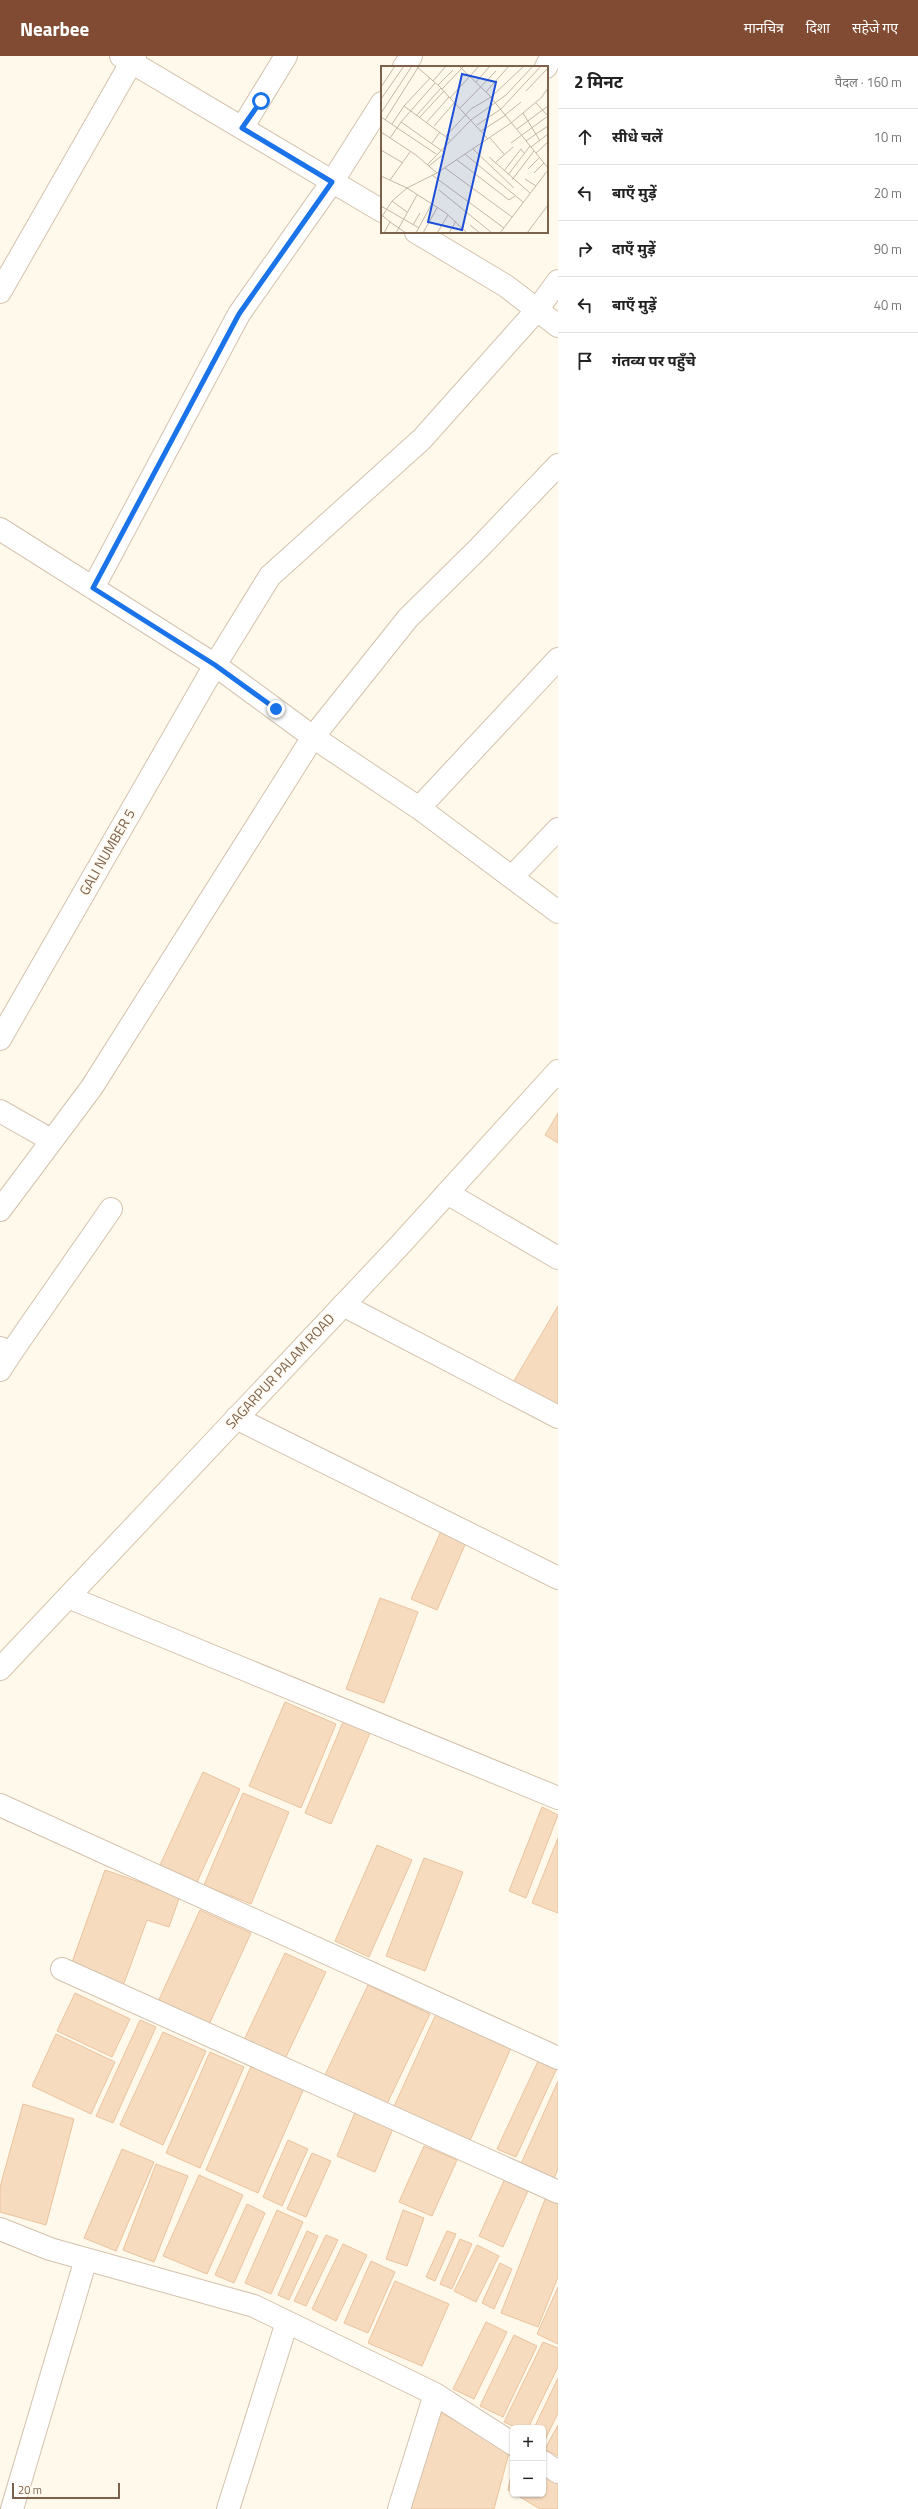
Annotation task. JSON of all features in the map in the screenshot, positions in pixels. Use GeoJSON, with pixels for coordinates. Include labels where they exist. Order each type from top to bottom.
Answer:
{"type":"FeatureCollection","features":[{"type":"Feature","properties":{"kind":"street"},"geometry":{"type":"LineString","coordinates":[[242,128],[286,56]]}},
{"type":"Feature","properties":{"kind":"street"},"geometry":{"type":"LineString","coordinates":[[405,66],[411,56]]}},
{"type":"Feature","properties":{"kind":"street"},"geometry":{"type":"LineString","coordinates":[[547,66],[552,56]]}},
{"type":"Feature","properties":{"kind":"street"},"geometry":{"type":"LineString","coordinates":[[0,292],[129,58],[381,211]]}},
{"type":"Feature","properties":{"kind":"street"},"geometry":{"type":"LineString","coordinates":[[93,588],[239,314],[332,182],[381,105]]}},
{"type":"Feature","properties":{"kind":"street"},"geometry":{"type":"LineString","coordinates":[[420,233],[445,240],[558,326]]}},
{"type":"Feature","properties":{"kind":"street","name":"GALI NUMBER 5"},"geometry":{"type":"LineString","coordinates":[[0,1039],[215,665],[270,576],[422,439],[537,310],[558,281]]}},
{"type":"Feature","properties":{"kind":"street"},"geometry":{"type":"LineString","coordinates":[[0,1210],[92,1087],[313,737],[408,618],[480,548],[558,465]]}},
{"type":"Feature","properties":{"kind":"street"},"geometry":{"type":"LineString","coordinates":[[0,528],[215,665],[313,737],[419,808],[558,912]]}},
{"type":"Feature","properties":{"kind":"street"},"geometry":{"type":"LineString","coordinates":[[419,808],[558,659]]}},
{"type":"Feature","properties":{"kind":"street"},"geometry":{"type":"LineString","coordinates":[[512,877],[558,829]]}},
{"type":"Feature","properties":{"kind":"street","name":"SAGARPUR PALAM ROAD"},"geometry":{"type":"LineString","coordinates":[[0,1669],[343,1305],[558,1071]]}},
{"type":"Feature","properties":{"kind":"street"},"geometry":{"type":"LineString","coordinates":[[0,1111],[51,1140]]}},
{"type":"Feature","properties":{"kind":"street"},"geometry":{"type":"LineString","coordinates":[[447,1193],[558,1258]]}},
{"type":"Feature","properties":{"kind":"street"},"geometry":{"type":"LineString","coordinates":[[4,1357],[111,1209]]}},
{"type":"Feature","properties":{"kind":"street"},"geometry":{"type":"LineString","coordinates":[[343,1305],[558,1417]]}},
{"type":"Feature","properties":{"kind":"street"},"geometry":{"type":"LineString","coordinates":[[236,1418],[558,1578]]}},
{"type":"Feature","properties":{"kind":"street"},"geometry":{"type":"LineString","coordinates":[[68,1597],[558,1798]]}},
{"type":"Feature","properties":{"kind":"street"},"geometry":{"type":"LineString","coordinates":[[0,1805],[558,2058]]}},
{"type":"Feature","properties":{"kind":"street"},"geometry":{"type":"LineString","coordinates":[[62,1968],[558,2192]]}},
{"type":"Feature","properties":{"kind":"street"},"geometry":{"type":"LineString","coordinates":[[0,2229],[50,2249],[254,2306],[435,2394],[510,2442]]}},
{"type":"Feature","properties":{"kind":"street"},"geometry":{"type":"LineString","coordinates":[[12,2509],[86,2259]]}},
{"type":"Feature","properties":{"kind":"street"},"geometry":{"type":"LineString","coordinates":[[228,2509],[287,2322]]}},
{"type":"Feature","properties":{"kind":"street"},"geometry":{"type":"LineString","coordinates":[[399,2509],[435,2394]]}},
{"type":"Feature","properties":{"kind":"street"},"geometry":{"type":"LineString","coordinates":[[546,2464],[558,2472]]}},
{"type":"Feature","properties":{"kind":"building"},"geometry":{"type":"Polygon","coordinates":[[[558,1113],[558,1143],[545,1135],[558,1113]]]}},
{"type":"Feature","properties":{"kind":"building"},"geometry":{"type":"Polygon","coordinates":[[[558,1306],[558,1411],[512,1384],[558,1306]]]}},
{"type":"Feature","properties":{"kind":"building"},"geometry":{"type":"Polygon","coordinates":[[[442,1529],[467,1540],[437,1610],[411,1599],[442,1529]]]}},
{"type":"Feature","properties":{"kind":"building"},"geometry":{"type":"Polygon","coordinates":[[[380,1598],[418,1612],[384,1703],[346,1689],[380,1598]]]}},
{"type":"Feature","properties":{"kind":"building"},"geometry":{"type":"Polygon","coordinates":[[[285,1702],[336,1724],[301,1808],[249,1786],[285,1702]]]}},
{"type":"Feature","properties":{"kind":"building"},"geometry":{"type":"Polygon","coordinates":[[[346,1715],[373,1726],[331,1824],[305,1813],[346,1715]]]}},
{"type":"Feature","properties":{"kind":"building"},"geometry":{"type":"Polygon","coordinates":[[[203,1772],[240,1789],[197,1882],[160,1865],[203,1772]]]}},
{"type":"Feature","properties":{"kind":"building"},"geometry":{"type":"Polygon","coordinates":[[[243,1793],[289,1812],[251,1904],[204,1885],[243,1793]]]}},
{"type":"Feature","properties":{"kind":"building"},"geometry":{"type":"Polygon","coordinates":[[[542,1807],[558,1815],[526,1898],[509,1891],[542,1807]]]}},
{"type":"Feature","properties":{"kind":"building"},"geometry":{"type":"Polygon","coordinates":[[[558,1838],[558,1913],[532,1903],[558,1838]]]}},
{"type":"Feature","properties":{"kind":"building"},"geometry":{"type":"Polygon","coordinates":[[[377,1845],[412,1860],[369,1957],[335,1941],[377,1845]]]}},
{"type":"Feature","properties":{"kind":"building"},"geometry":{"type":"Polygon","coordinates":[[[424,1858],[463,1872],[425,1971],[386,1956],[424,1858]]]}},
{"type":"Feature","properties":{"kind":"building"},"geometry":{"type":"Polygon","coordinates":[[[105,1870],[180,1896],[169,1927],[147,1920],[123,1986],[70,1968],[105,1870]]]}},
{"type":"Feature","properties":{"kind":"building"},"geometry":{"type":"Polygon","coordinates":[[[200,1910],[251,1933],[207,2029],[156,2006],[200,1910]]]}},
{"type":"Feature","properties":{"kind":"building"},"geometry":{"type":"Polygon","coordinates":[[[285,1953],[326,1972],[285,2059],[244,2040],[285,1953]]]}},
{"type":"Feature","properties":{"kind":"building"},"geometry":{"type":"Polygon","coordinates":[[[368,1985],[430,2014],[386,2106],[324,2077],[368,1985]]]}},
{"type":"Feature","properties":{"kind":"building"},"geometry":{"type":"Polygon","coordinates":[[[75,1993],[130,2019],[112,2057],[57,2031],[75,1993]]]}},
{"type":"Feature","properties":{"kind":"building"},"geometry":{"type":"Polygon","coordinates":[[[436,2014],[511,2048],[468,2145],[392,2111],[436,2014]]]}},
{"type":"Feature","properties":{"kind":"building"},"geometry":{"type":"Polygon","coordinates":[[[140,2020],[156,2027],[113,2123],[96,2116],[140,2020]]]}},
{"type":"Feature","properties":{"kind":"building"},"geometry":{"type":"Polygon","coordinates":[[[163,2032],[206,2051],[163,2145],[120,2125],[163,2032]]]}},
{"type":"Feature","properties":{"kind":"building"},"geometry":{"type":"Polygon","coordinates":[[[56,2034],[115,2062],[91,2114],[32,2086],[56,2034]]]}},
{"type":"Feature","properties":{"kind":"building"},"geometry":{"type":"Polygon","coordinates":[[[210,2052],[244,2067],[200,2168],[166,2153],[210,2052]]]}},
{"type":"Feature","properties":{"kind":"building"},"geometry":{"type":"Polygon","coordinates":[[[539,2059],[557,2068],[516,2157],[497,2149],[539,2059]]]}},
{"type":"Feature","properties":{"kind":"building"},"geometry":{"type":"Polygon","coordinates":[[[252,2064],[305,2086],[258,2193],[206,2170],[252,2064]]]}},
{"type":"Feature","properties":{"kind":"building"},"geometry":{"type":"Polygon","coordinates":[[[558,2081],[558,2169],[553,2181],[520,2166],[558,2081]]]}},
{"type":"Feature","properties":{"kind":"building"},"geometry":{"type":"Polygon","coordinates":[[[23,2104],[74,2119],[46,2225],[0,2212],[0,2187],[23,2104]]]}},
{"type":"Feature","properties":{"kind":"building"},"geometry":{"type":"Polygon","coordinates":[[[356,2110],[394,2126],[375,2172],[337,2156],[356,2110]]]}},
{"type":"Feature","properties":{"kind":"building"},"geometry":{"type":"Polygon","coordinates":[[[288,2140],[308,2149],[282,2206],[263,2197],[288,2140]]]}},
{"type":"Feature","properties":{"kind":"building"},"geometry":{"type":"Polygon","coordinates":[[[424,2146],[457,2160],[432,2216],[399,2202],[424,2146]]]}},
{"type":"Feature","properties":{"kind":"building"},"geometry":{"type":"Polygon","coordinates":[[[122,2149],[154,2162],[116,2251],[84,2238],[122,2149]]]}},
{"type":"Feature","properties":{"kind":"building"},"geometry":{"type":"Polygon","coordinates":[[[312,2153],[331,2161],[306,2217],[287,2209],[312,2153]]]}},
{"type":"Feature","properties":{"kind":"building"},"geometry":{"type":"Polygon","coordinates":[[[156,2164],[188,2176],[154,2262],[123,2250],[156,2164]]]}},
{"type":"Feature","properties":{"kind":"building"},"geometry":{"type":"Polygon","coordinates":[[[507,2174],[531,2184],[503,2247],[479,2236],[507,2174]]]}},
{"type":"Feature","properties":{"kind":"building"},"geometry":{"type":"Polygon","coordinates":[[[199,2175],[243,2195],[207,2274],[163,2256],[199,2175]]]}},
{"type":"Feature","properties":{"kind":"building"},"geometry":{"type":"Polygon","coordinates":[[[547,2194],[558,2198],[558,2277],[538,2327],[501,2313],[547,2194]]]}},
{"type":"Feature","properties":{"kind":"building"},"geometry":{"type":"Polygon","coordinates":[[[247,2204],[265,2213],[234,2283],[215,2275],[247,2204]]]}},
{"type":"Feature","properties":{"kind":"building"},"geometry":{"type":"Polygon","coordinates":[[[277,2210],[303,2222],[271,2294],[245,2283],[277,2210]]]}},
{"type":"Feature","properties":{"kind":"building"},"geometry":{"type":"Polygon","coordinates":[[[403,2210],[424,2218],[407,2266],[386,2259],[403,2210]]]}},
{"type":"Feature","properties":{"kind":"building"},"geometry":{"type":"Polygon","coordinates":[[[307,2231],[318,2236],[289,2300],[278,2295],[307,2231]]]}},
{"type":"Feature","properties":{"kind":"building"},"geometry":{"type":"Polygon","coordinates":[[[447,2231],[456,2234],[435,2281],[426,2277],[447,2231]]]}},
{"type":"Feature","properties":{"kind":"building"},"geometry":{"type":"Polygon","coordinates":[[[326,2235],[338,2240],[306,2306],[294,2301],[326,2235]]]}},
{"type":"Feature","properties":{"kind":"building"},"geometry":{"type":"Polygon","coordinates":[[[460,2239],[472,2244],[452,2289],[440,2284],[460,2239]]]}},
{"type":"Feature","properties":{"kind":"building"},"geometry":{"type":"Polygon","coordinates":[[[343,2244],[367,2255],[336,2321],[312,2309],[343,2244]]]}},
{"type":"Feature","properties":{"kind":"building"},"geometry":{"type":"Polygon","coordinates":[[[477,2245],[499,2256],[476,2302],[454,2291],[477,2245]]]}},
{"type":"Feature","properties":{"kind":"building"},"geometry":{"type":"Polygon","coordinates":[[[371,2261],[395,2272],[368,2333],[344,2323],[371,2261]]]}},
{"type":"Feature","properties":{"kind":"building"},"geometry":{"type":"Polygon","coordinates":[[[500,2263],[512,2269],[494,2309],[482,2303],[500,2263]]]}},
{"type":"Feature","properties":{"kind":"building"},"geometry":{"type":"Polygon","coordinates":[[[395,2281],[449,2304],[422,2366],[368,2343],[395,2281]]]}},
{"type":"Feature","properties":{"kind":"building"},"geometry":{"type":"Polygon","coordinates":[[[558,2287],[558,2344],[537,2334],[558,2287]]]}},
{"type":"Feature","properties":{"kind":"building"},"geometry":{"type":"Polygon","coordinates":[[[486,2322],[507,2332],[474,2399],[453,2389],[486,2322]]]}},
{"type":"Feature","properties":{"kind":"building"},"geometry":{"type":"Polygon","coordinates":[[[514,2335],[537,2346],[503,2417],[480,2406],[514,2335]]]}},
{"type":"Feature","properties":{"kind":"building"},"geometry":{"type":"Polygon","coordinates":[[[543,2342],[558,2348],[558,2367],[529,2425],[510,2425],[504,2422],[543,2342]]]}},
{"type":"Feature","properties":{"kind":"building"},"geometry":{"type":"Polygon","coordinates":[[[558,2378],[558,2413],[546,2438],[546,2425],[535,2425],[558,2378]]]}},
{"type":"Feature","properties":{"kind":"building"},"geometry":{"type":"Polygon","coordinates":[[[437,2411],[510,2449],[494,2509],[409,2509],[437,2411]]]}},
{"type":"Feature","properties":{"kind":"building"},"geometry":{"type":"Polygon","coordinates":[[[558,2425],[558,2456],[546,2450],[558,2425]]]}},
{"type":"Feature","properties":{"kind":"building"},"geometry":{"type":"Polygon","coordinates":[[[546,2475],[558,2481],[558,2509],[540,2509],[520,2497],[546,2497],[546,2475]]]}},
{"type":"Feature","properties":{"kind":"building"},"geometry":{"type":"Polygon","coordinates":[[[510,2480],[510,2491],[508,2490],[510,2480]]]}},
{"type":"Feature","properties":{"kind":"route"},"geometry":{"type":"LineString","coordinates":[[261,101],[242,128],[332,182],[239,314],[93,588],[215,665],[276,709]]}}]}
